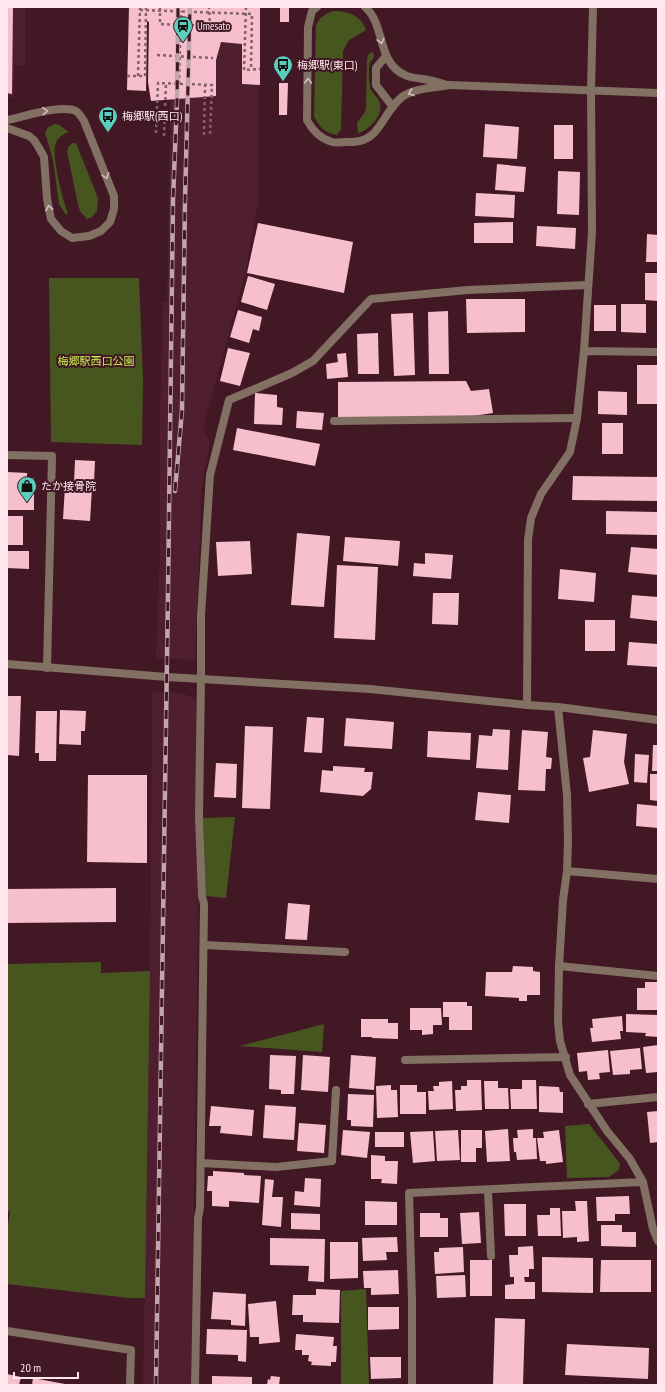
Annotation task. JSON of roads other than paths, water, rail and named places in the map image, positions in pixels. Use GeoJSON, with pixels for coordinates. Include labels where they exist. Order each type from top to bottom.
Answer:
{"type":"FeatureCollection","features":[{"type":"Feature","properties":{"kind":"street"},"geometry":{"type":"LineString","coordinates":[[317,7],[312,12],[308,26],[307,120],[310,126],[317,133],[332,142],[359,142],[372,134],[381,125],[402,97],[410,92],[449,85]]}},
{"type":"Feature","properties":{"kind":"street"},"geometry":{"type":"LineString","coordinates":[[365,7],[374,18],[386,56],[395,68],[404,75],[449,85],[658,93]]}},
{"type":"Feature","properties":{"kind":"street"},"geometry":{"type":"LineString","coordinates":[[527,705],[528,540],[531,518],[541,494],[570,452],[577,418],[584,351],[592,232],[591,90],[593,7]]}},
{"type":"Feature","properties":{"kind":"street"},"geometry":{"type":"LineString","coordinates":[[386,56],[376,68],[376,85],[393,107]]}},
{"type":"Feature","properties":{"kind":"street"},"geometry":{"type":"LineString","coordinates":[[7,120],[36,112],[69,109],[77,112],[84,121],[114,196],[114,209],[110,222],[101,231],[89,236],[72,238],[61,232],[51,219],[47,199],[44,157],[34,140],[28,136],[7,128]]}},
{"type":"Feature","properties":{"kind":"street"},"geometry":{"type":"LineString","coordinates":[[195,1385],[198,1218],[200,1208],[201,1163],[204,945],[204,904],[202,896],[199,817],[201,616],[210,475],[229,400],[292,373],[313,361],[372,298],[468,290],[588,285]]}},
{"type":"Feature","properties":{"kind":"street"},"geometry":{"type":"LineString","coordinates":[[584,351],[658,352]]}},
{"type":"Feature","properties":{"kind":"street"},"geometry":{"type":"LineString","coordinates":[[334,421],[577,418]]}},
{"type":"Feature","properties":{"kind":"street"},"geometry":{"type":"LineString","coordinates":[[7,455],[52,456],[47,668]]}},
{"type":"Feature","properties":{"kind":"street"},"geometry":{"type":"LineString","coordinates":[[7,664],[167,677],[370,689],[558,707],[658,720]]}},
{"type":"Feature","properties":{"kind":"street"},"geometry":{"type":"LineString","coordinates":[[558,707],[567,795],[568,841],[559,966],[558,1022],[560,1041],[570,1075],[607,1131],[630,1160],[643,1182],[655,1222],[658,1241]]}},
{"type":"Feature","properties":{"kind":"street"},"geometry":{"type":"LineString","coordinates":[[567,870],[658,879]]}},
{"type":"Feature","properties":{"kind":"street"},"geometry":{"type":"LineString","coordinates":[[204,945],[345,952]]}},
{"type":"Feature","properties":{"kind":"street"},"geometry":{"type":"LineString","coordinates":[[559,966],[658,976]]}},
{"type":"Feature","properties":{"kind":"street"},"geometry":{"type":"LineString","coordinates":[[405,1060],[566,1058]]}},
{"type":"Feature","properties":{"kind":"street"},"geometry":{"type":"LineString","coordinates":[[201,1163],[276,1167],[332,1161],[336,1090]]}},
{"type":"Feature","properties":{"kind":"street"},"geometry":{"type":"LineString","coordinates":[[588,1104],[658,1097]]}},
{"type":"Feature","properties":{"kind":"street"},"geometry":{"type":"LineString","coordinates":[[412,1385],[412,1302],[409,1193],[643,1182]]}},
{"type":"Feature","properties":{"kind":"street"},"geometry":{"type":"LineString","coordinates":[[488,1190],[490,1256]]}},
{"type":"Feature","properties":{"kind":"street"},"geometry":{"type":"LineString","coordinates":[[7,1331],[131,1350],[130,1385]]}},
{"type":"Feature","properties":{"kind":"railway"},"geometry":{"type":"LineString","coordinates":[[156,1385],[173,200],[177,101],[178,7]]}},
{"type":"Feature","properties":{"kind":"railway"},"geometry":{"type":"LineString","coordinates":[[175,491],[182,410],[190,7]]}},
{"type":"Feature","properties":{"kind":"place","name":"Umesato"},"geometry":{"type":"Point","coordinates":[183,43]}},
{"type":"Feature","properties":{"kind":"place","name":"梅郷駅(東口)"},"geometry":{"type":"Point","coordinates":[283,82]}},
{"type":"Feature","properties":{"kind":"place","name":"梅郷駅(西口)"},"geometry":{"type":"Point","coordinates":[108,133]}},
{"type":"Feature","properties":{"kind":"place","name":"たか接骨院"},"geometry":{"type":"Point","coordinates":[27,503]}},
{"type":"Feature","properties":{"kind":"park label","name":"梅郷駅西口公園"},"geometry":{"type":"Point","coordinates":[96,361]}}]}
